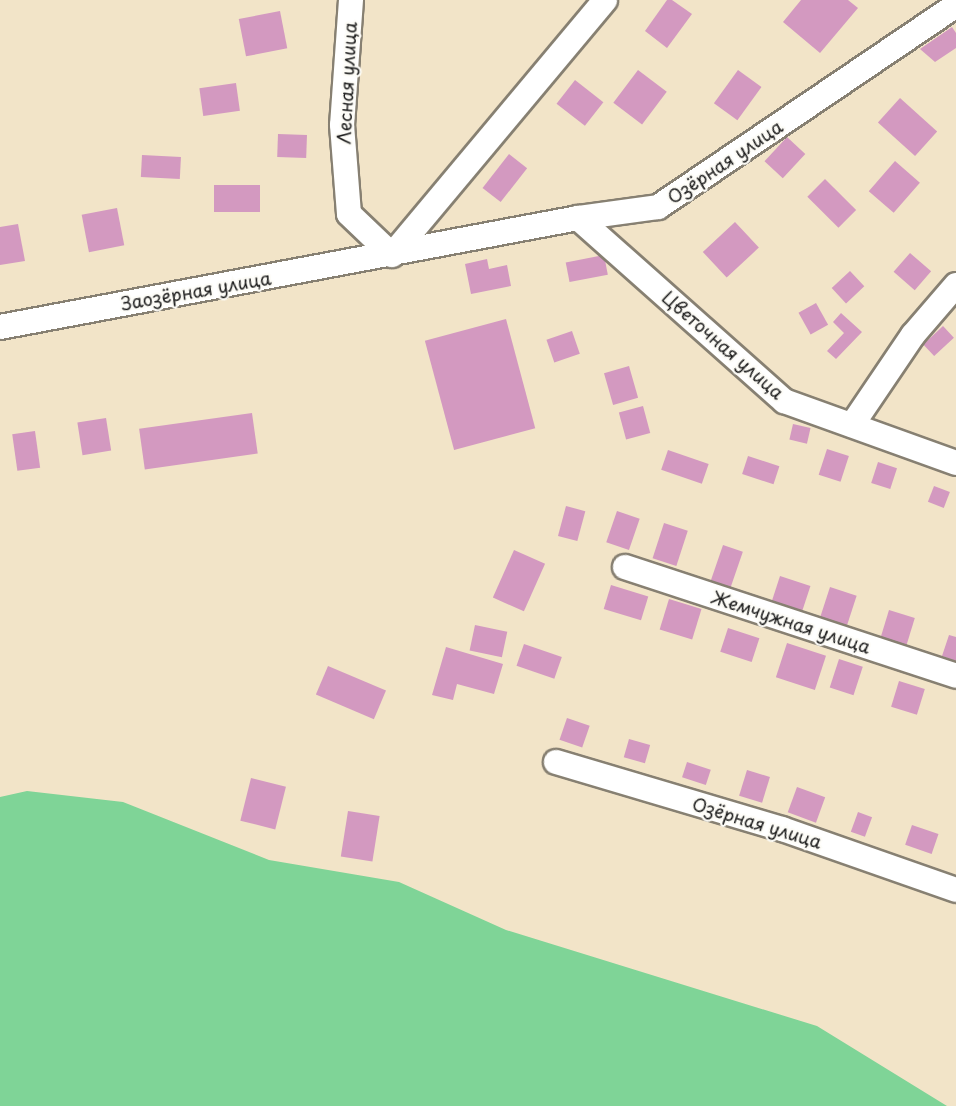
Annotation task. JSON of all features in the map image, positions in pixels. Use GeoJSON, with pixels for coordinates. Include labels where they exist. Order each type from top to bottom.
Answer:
{"type":"FeatureCollection","features":[{"type":"Feature","properties":{"kind":"street","name":"Лесная улица"},"geometry":{"type":"LineString","coordinates":[[351,0],[342,125],[349,214],[392,255]]}},
{"type":"Feature","properties":{"kind":"street"},"geometry":{"type":"LineString","coordinates":[[392,255],[605,0]]}},
{"type":"Feature","properties":{"kind":"street","name":"Озёрная улица"},"geometry":{"type":"LineString","coordinates":[[392,255],[578,218],[658,207],[956,5]]}},
{"type":"Feature","properties":{"kind":"street","name":"Цветочная улица"},"geometry":{"type":"LineString","coordinates":[[578,218],[784,401],[956,463]]}},
{"type":"Feature","properties":{"kind":"street","name":"Заозёрная улица"},"geometry":{"type":"LineString","coordinates":[[0,327],[392,255]]}},
{"type":"Feature","properties":{"kind":"street"},"geometry":{"type":"LineString","coordinates":[[852,425],[913,335],[956,285]]}},
{"type":"Feature","properties":{"kind":"street","name":"Жемчужная улица"},"geometry":{"type":"LineString","coordinates":[[625,567],[956,676]]}},
{"type":"Feature","properties":{"kind":"street","name":"Озёрная улица"},"geometry":{"type":"LineString","coordinates":[[556,762],[782,829],[956,890]]}},
{"type":"Feature","properties":{"kind":"green space"},"geometry":{"type":"Polygon","coordinates":[[[27,791],[123,802],[269,860],[399,882],[506,930],[817,1026],[947,1106],[0,1106],[0,797],[27,791]]]}},
{"type":"Feature","properties":{"kind":"building"},"geometry":{"type":"Polygon","coordinates":[[[667,0],[672,0],[692,14],[667,48],[645,31],[667,0]]]}},
{"type":"Feature","properties":{"kind":"building"},"geometry":{"type":"Polygon","coordinates":[[[801,0],[848,0],[858,8],[820,53],[783,22],[801,0]]]}},
{"type":"Feature","properties":{"kind":"building"},"geometry":{"type":"Polygon","coordinates":[[[280,11],[287,48],[246,56],[239,19],[280,11]]]}},
{"type":"Feature","properties":{"kind":"building"},"geometry":{"type":"Polygon","coordinates":[[[952,27],[956,33],[956,48],[935,62],[920,49],[952,27]]]}},
{"type":"Feature","properties":{"kind":"building"},"geometry":{"type":"Polygon","coordinates":[[[638,70],[667,92],[642,124],[613,103],[638,70]]]}},
{"type":"Feature","properties":{"kind":"building"},"geometry":{"type":"Polygon","coordinates":[[[738,70],[761,87],[737,120],[714,103],[738,70]]]}},
{"type":"Feature","properties":{"kind":"building"},"geometry":{"type":"Polygon","coordinates":[[[575,80],[603,102],[585,126],[557,104],[575,80]]]}},
{"type":"Feature","properties":{"kind":"building"},"geometry":{"type":"Polygon","coordinates":[[[236,83],[240,111],[203,116],[199,88],[236,83]]]}},
{"type":"Feature","properties":{"kind":"building"},"geometry":{"type":"Polygon","coordinates":[[[900,98],[937,131],[915,156],[878,123],[900,98]]]}},
{"type":"Feature","properties":{"kind":"building"},"geometry":{"type":"Polygon","coordinates":[[[278,134],[307,135],[306,158],[277,157],[278,134]]]}},
{"type":"Feature","properties":{"kind":"building"},"geometry":{"type":"Polygon","coordinates":[[[787,137],[805,154],[783,178],[764,161],[787,137]]]}},
{"type":"Feature","properties":{"kind":"building"},"geometry":{"type":"Polygon","coordinates":[[[509,154],[527,168],[501,202],[483,188],[509,154]]]}},
{"type":"Feature","properties":{"kind":"building"},"geometry":{"type":"Polygon","coordinates":[[[142,155],[181,157],[180,179],[141,177],[142,155]]]}},
{"type":"Feature","properties":{"kind":"building"},"geometry":{"type":"Polygon","coordinates":[[[895,161],[920,183],[894,213],[869,191],[895,161]]]}},
{"type":"Feature","properties":{"kind":"building"},"geometry":{"type":"Polygon","coordinates":[[[825,179],[856,210],[838,228],[807,197],[825,179]]]}},
{"type":"Feature","properties":{"kind":"building"},"geometry":{"type":"Polygon","coordinates":[[[214,185],[260,185],[260,212],[214,212],[214,185]]]}},
{"type":"Feature","properties":{"kind":"building"},"geometry":{"type":"Polygon","coordinates":[[[117,208],[124,245],[89,252],[82,215],[117,208]]]}},
{"type":"Feature","properties":{"kind":"building"},"geometry":{"type":"Polygon","coordinates":[[[735,222],[759,248],[727,278],[703,252],[735,222]]]}},
{"type":"Feature","properties":{"kind":"building"},"geometry":{"type":"Polygon","coordinates":[[[18,224],[25,261],[0,265],[0,227],[18,224]]]}},
{"type":"Feature","properties":{"kind":"building"},"geometry":{"type":"Polygon","coordinates":[[[910,253],[931,271],[915,290],[894,272],[910,253]]]}},
{"type":"Feature","properties":{"kind":"building"},"geometry":{"type":"Polygon","coordinates":[[[604,255],[608,275],[570,282],[566,262],[604,255]]]}},
{"type":"Feature","properties":{"kind":"building"},"geometry":{"type":"Polygon","coordinates":[[[487,259],[489,269],[507,265],[511,286],[471,294],[465,264],[487,259]]]}},
{"type":"Feature","properties":{"kind":"building"},"geometry":{"type":"Polygon","coordinates":[[[850,271],[864,286],[846,303],[832,288],[850,271]]]}},
{"type":"Feature","properties":{"kind":"building"},"geometry":{"type":"Polygon","coordinates":[[[816,303],[828,325],[811,335],[799,313],[816,303]]]}},
{"type":"Feature","properties":{"kind":"building"},"geometry":{"type":"Polygon","coordinates":[[[841,313],[862,332],[836,359],[827,351],[844,333],[833,322],[841,313]]]}},
{"type":"Feature","properties":{"kind":"building"},"geometry":{"type":"Polygon","coordinates":[[[506,319],[535,428],[454,450],[425,341],[506,319]]]}},
{"type":"Feature","properties":{"kind":"building"},"geometry":{"type":"Polygon","coordinates":[[[943,326],[954,338],[934,356],[923,344],[943,326]]]}},
{"type":"Feature","properties":{"kind":"building"},"geometry":{"type":"Polygon","coordinates":[[[572,331],[580,354],[554,362],[546,340],[572,331]]]}},
{"type":"Feature","properties":{"kind":"building"},"geometry":{"type":"Polygon","coordinates":[[[629,366],[638,398],[613,405],[604,373],[629,366]]]}},
{"type":"Feature","properties":{"kind":"building"},"geometry":{"type":"Polygon","coordinates":[[[643,406],[650,433],[626,440],[619,412],[643,406]]]}},
{"type":"Feature","properties":{"kind":"building"},"geometry":{"type":"Polygon","coordinates":[[[252,413],[258,454],[145,469],[139,429],[252,413]]]}},
{"type":"Feature","properties":{"kind":"building"},"geometry":{"type":"Polygon","coordinates":[[[106,418],[111,451],[83,455],[77,423],[106,418]]]}},
{"type":"Feature","properties":{"kind":"building"},"geometry":{"type":"Polygon","coordinates":[[[793,424],[811,428],[807,444],[789,440],[793,424]]]}},
{"type":"Feature","properties":{"kind":"building"},"geometry":{"type":"Polygon","coordinates":[[[35,431],[40,468],[17,471],[12,434],[35,431]]]}},
{"type":"Feature","properties":{"kind":"building"},"geometry":{"type":"Polygon","coordinates":[[[827,449],[849,456],[841,482],[819,475],[827,449]]]}},
{"type":"Feature","properties":{"kind":"building"},"geometry":{"type":"Polygon","coordinates":[[[668,450],[709,464],[702,484],[661,470],[668,450]]]}},
{"type":"Feature","properties":{"kind":"building"},"geometry":{"type":"Polygon","coordinates":[[[748,456],[779,466],[774,484],[742,474],[748,456]]]}},
{"type":"Feature","properties":{"kind":"building"},"geometry":{"type":"Polygon","coordinates":[[[878,462],[897,468],[890,489],[871,483],[878,462]]]}},
{"type":"Feature","properties":{"kind":"building"},"geometry":{"type":"Polygon","coordinates":[[[934,486],[950,492],[944,508],[928,502],[934,486]]]}},
{"type":"Feature","properties":{"kind":"building"},"geometry":{"type":"Polygon","coordinates":[[[566,506],[585,511],[577,541],[558,536],[566,506]]]}},
{"type":"Feature","properties":{"kind":"building"},"geometry":{"type":"Polygon","coordinates":[[[617,511],[640,519],[629,550],[606,542],[617,511]]]}},
{"type":"Feature","properties":{"kind":"building"},"geometry":{"type":"Polygon","coordinates":[[[664,523],[688,531],[676,566],[653,558],[664,523]]]}},
{"type":"Feature","properties":{"kind":"building"},"geometry":{"type":"Polygon","coordinates":[[[723,545],[743,552],[730,588],[711,581],[723,545]]]}},
{"type":"Feature","properties":{"kind":"building"},"geometry":{"type":"Polygon","coordinates":[[[514,550],[545,564],[524,611],[493,598],[514,550]]]}},
{"type":"Feature","properties":{"kind":"building"},"geometry":{"type":"Polygon","coordinates":[[[780,576],[810,586],[802,611],[772,601],[780,576]]]}},
{"type":"Feature","properties":{"kind":"building"},"geometry":{"type":"Polygon","coordinates":[[[611,585],[648,596],[641,620],[604,609],[611,585]]]}},
{"type":"Feature","properties":{"kind":"building"},"geometry":{"type":"Polygon","coordinates":[[[830,587],[857,596],[847,625],[820,616],[830,587]]]}},
{"type":"Feature","properties":{"kind":"building"},"geometry":{"type":"Polygon","coordinates":[[[669,599],[702,609],[692,640],[660,630],[669,599]]]}},
{"type":"Feature","properties":{"kind":"building"},"geometry":{"type":"Polygon","coordinates":[[[889,610],[915,618],[904,653],[878,645],[889,610]]]}},
{"type":"Feature","properties":{"kind":"building"},"geometry":{"type":"Polygon","coordinates":[[[475,625],[507,632],[502,657],[470,650],[475,625]]]}},
{"type":"Feature","properties":{"kind":"building"},"geometry":{"type":"Polygon","coordinates":[[[728,628],[759,638],[752,662],[720,652],[728,628]]]}},
{"type":"Feature","properties":{"kind":"building"},"geometry":{"type":"Polygon","coordinates":[[[949,635],[956,637],[956,661],[942,656],[949,635]]]}},
{"type":"Feature","properties":{"kind":"building"},"geometry":{"type":"Polygon","coordinates":[[[787,643],[826,656],[815,690],[776,677],[787,643]]]}},
{"type":"Feature","properties":{"kind":"building"},"geometry":{"type":"Polygon","coordinates":[[[524,644],[562,657],[554,679],[517,666],[524,644]]]}},
{"type":"Feature","properties":{"kind":"building"},"geometry":{"type":"Polygon","coordinates":[[[446,647],[503,664],[494,694],[457,684],[453,700],[432,695],[446,647]]]}},
{"type":"Feature","properties":{"kind":"building"},"geometry":{"type":"Polygon","coordinates":[[[839,659],[863,667],[854,695],[830,688],[839,659]]]}},
{"type":"Feature","properties":{"kind":"building"},"geometry":{"type":"Polygon","coordinates":[[[328,666],[386,691],[374,719],[316,695],[328,666]]]}},
{"type":"Feature","properties":{"kind":"building"},"geometry":{"type":"Polygon","coordinates":[[[899,681],[925,689],[917,715],[891,707],[899,681]]]}},
{"type":"Feature","properties":{"kind":"building"},"geometry":{"type":"Polygon","coordinates":[[[567,718],[590,726],[582,748],[560,740],[567,718]]]}},
{"type":"Feature","properties":{"kind":"building"},"geometry":{"type":"Polygon","coordinates":[[[629,739],[650,745],[645,763],[624,757],[629,739]]]}},
{"type":"Feature","properties":{"kind":"building"},"geometry":{"type":"Polygon","coordinates":[[[687,762],[711,770],[706,785],[682,777],[687,762]]]}},
{"type":"Feature","properties":{"kind":"building"},"geometry":{"type":"Polygon","coordinates":[[[747,770],[770,777],[762,803],[739,796],[747,770]]]}},
{"type":"Feature","properties":{"kind":"building"},"geometry":{"type":"Polygon","coordinates":[[[251,778],[286,787],[275,829],[240,821],[251,778]]]}},
{"type":"Feature","properties":{"kind":"building"},"geometry":{"type":"Polygon","coordinates":[[[797,787],[825,797],[816,823],[788,812],[797,787]]]}},
{"type":"Feature","properties":{"kind":"building"},"geometry":{"type":"Polygon","coordinates":[[[348,811],[380,816],[372,861],[341,856],[348,811]]]}},
{"type":"Feature","properties":{"kind":"building"},"geometry":{"type":"Polygon","coordinates":[[[858,812],[872,817],[865,837],[851,832],[858,812]]]}},
{"type":"Feature","properties":{"kind":"building"},"geometry":{"type":"Polygon","coordinates":[[[912,825],[938,834],[932,854],[905,845],[912,825]]]}}]}
